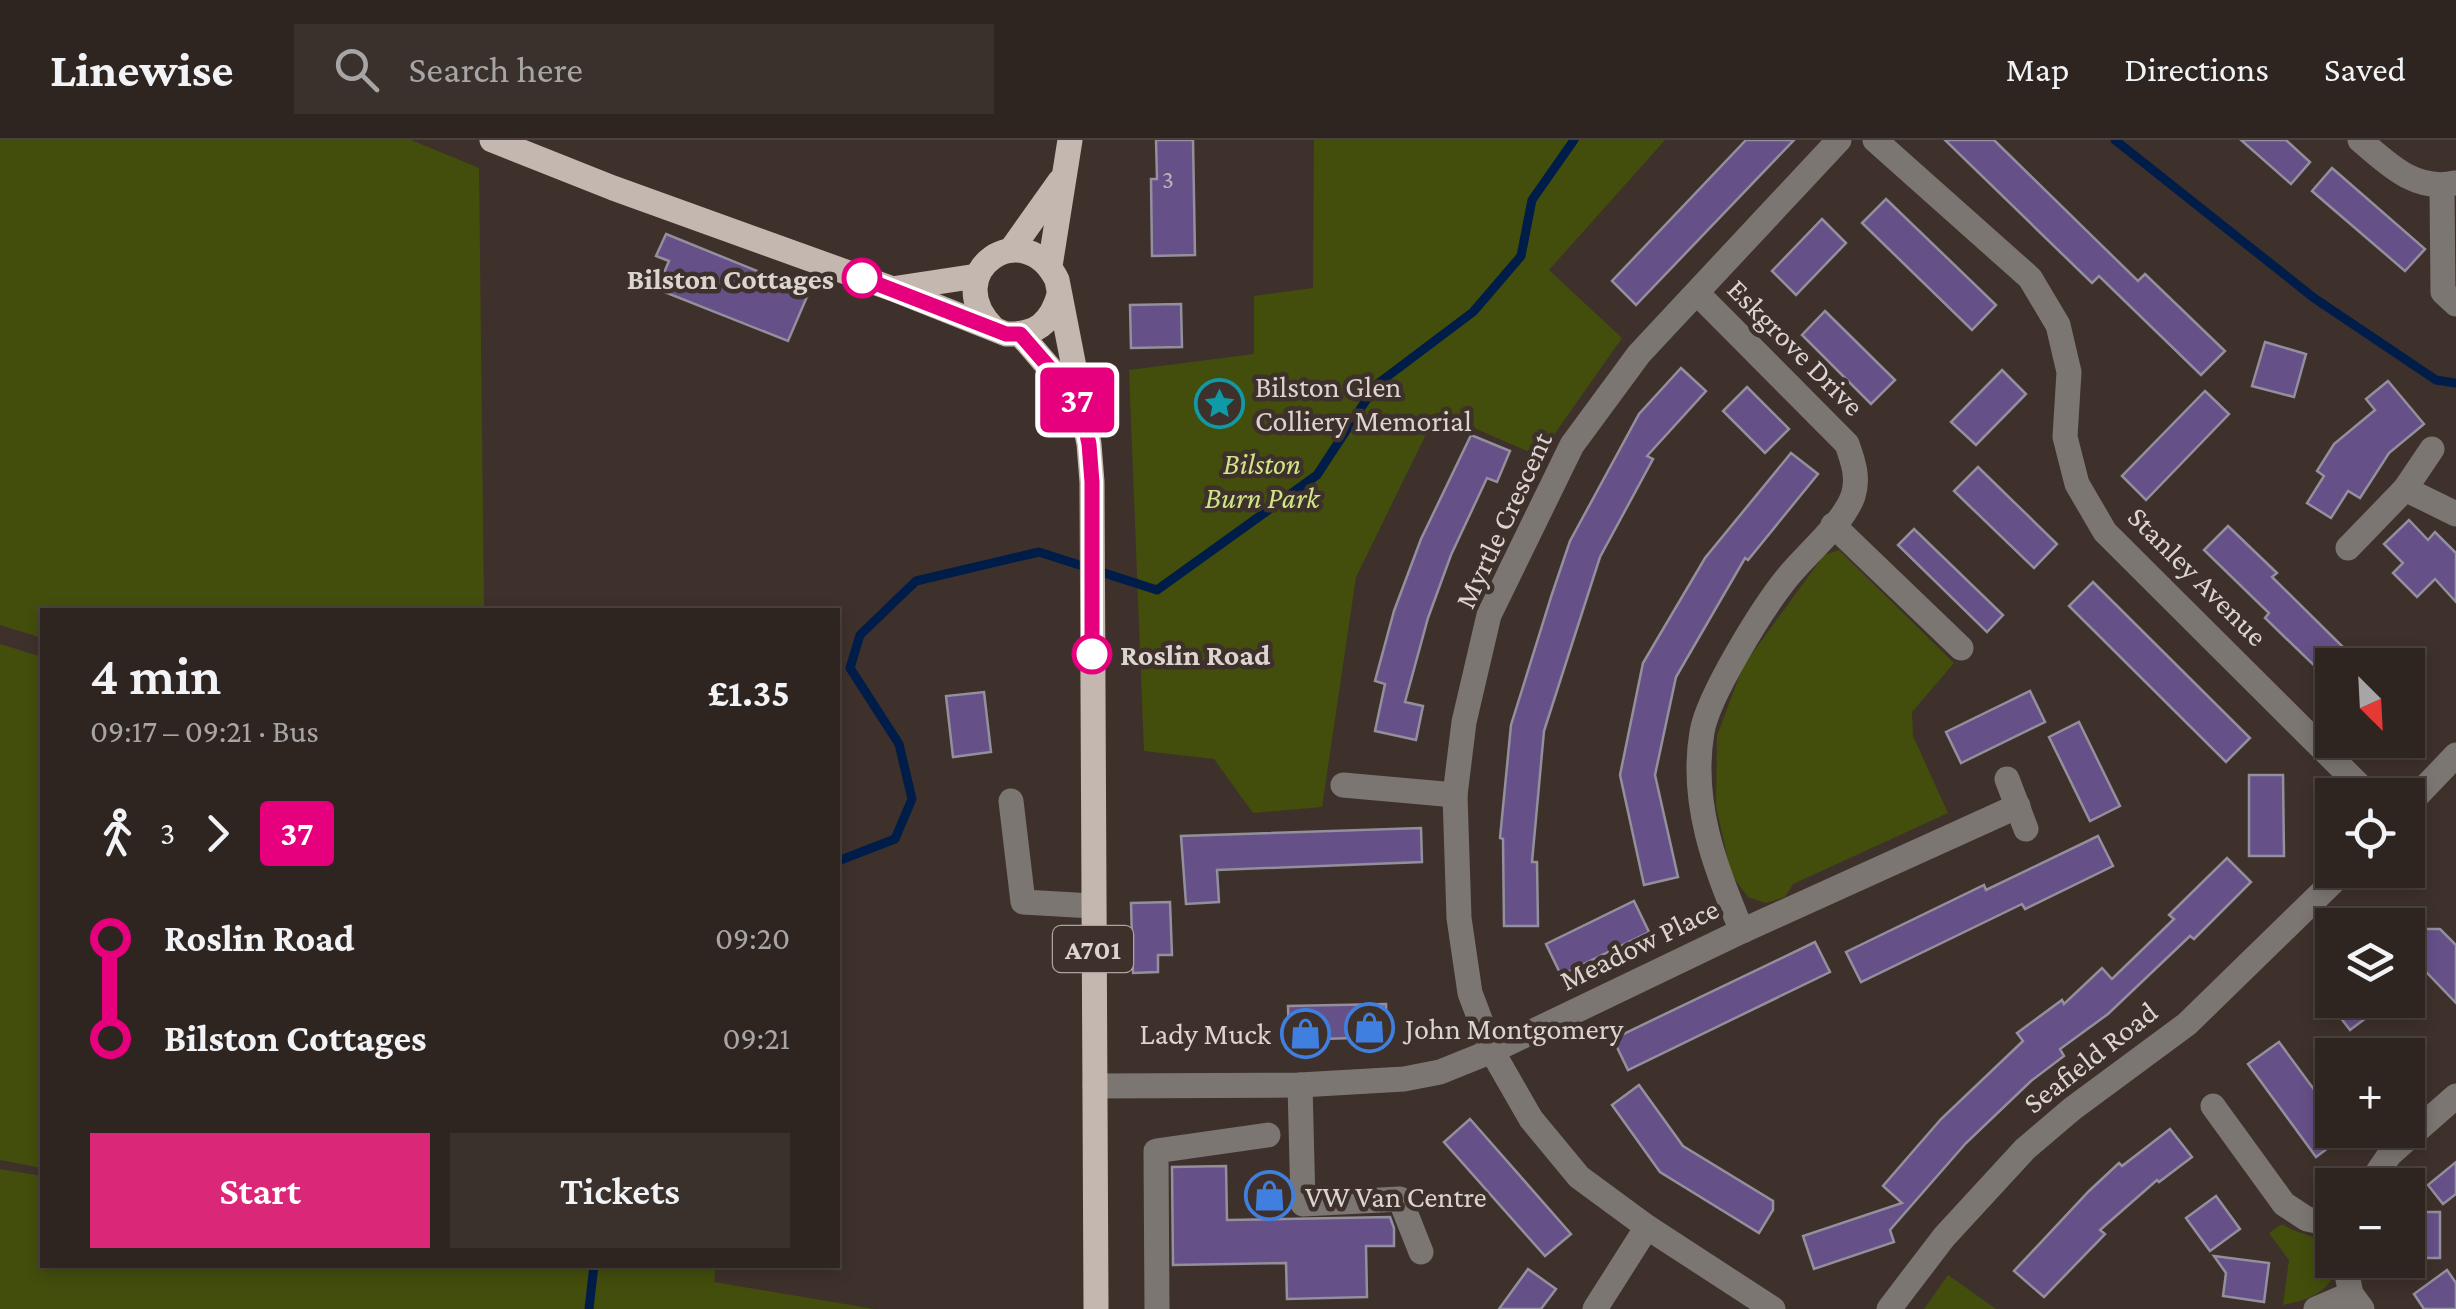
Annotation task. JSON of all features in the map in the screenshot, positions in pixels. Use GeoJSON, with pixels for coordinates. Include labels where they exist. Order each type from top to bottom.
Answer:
{"type":"FeatureCollection","features":[{"type":"Feature","properties":{"kind":"main road"},"geometry":{"type":"LineString","coordinates":[[492,140],[658,206],[1006,334],[1039,328],[1053,314],[1057,280],[1039,256],[1026,250],[1010,250],[996,254],[984,264],[977,276],[974,296],[979,314],[992,328]]}},
{"type":"Feature","properties":{"kind":"main road"},"geometry":{"type":"LineString","coordinates":[[1050,266],[1070,140]]}},
{"type":"Feature","properties":{"kind":"main road"},"geometry":{"type":"LineString","coordinates":[[1010,250],[1062,178]]}},
{"type":"Feature","properties":{"kind":"main road"},"geometry":{"type":"LineString","coordinates":[[892,289],[977,276]]}},
{"type":"Feature","properties":{"kind":"main road","name":"A701"},"geometry":{"type":"LineString","coordinates":[[1058,295],[1090,463],[1096,1309]]}},
{"type":"Feature","properties":{"kind":"main road"},"geometry":{"type":"LineString","coordinates":[[1020,334],[1080,403]]}},
{"type":"Feature","properties":{"kind":"street","name":"Myrtle Crescent"},"geometry":{"type":"LineString","coordinates":[[1773,1309],[1648,1227],[1580,1176],[1531,1118],[1492,1051],[1470,992],[1459,918],[1454,794],[1464,722],[1489,615],[1572,446],[1640,354],[1839,140]]}},
{"type":"Feature","properties":{"kind":"street","name":"Stanley Avenue"},"geometry":{"type":"LineString","coordinates":[[1875,140],[2030,278],[2058,326],[2069,372],[2065,437],[2076,484],[2104,532],[2352,778]]}},
{"type":"Feature","properties":{"kind":"street"},"geometry":{"type":"LineString","coordinates":[[2360,140],[2413,182],[2449,184],[2442,292],[2456,304]]}},
{"type":"Feature","properties":{"kind":"street","name":"Eskgrove Drive"},"geometry":{"type":"LineString","coordinates":[[1698,294],[1847,444],[1856,471],[1853,496],[1773,598],[1732,664],[1702,730],[1700,806],[1718,873],[1742,931]]}},
{"type":"Feature","properties":{"kind":"street"},"geometry":{"type":"LineString","coordinates":[[2348,548],[2404,488],[2432,449]]}},
{"type":"Feature","properties":{"kind":"street"},"geometry":{"type":"LineString","coordinates":[[2404,488],[2456,514]]}},
{"type":"Feature","properties":{"kind":"street"},"geometry":{"type":"LineString","coordinates":[[1833,525],[1961,648]]}},
{"type":"Feature","properties":{"kind":"street"},"geometry":{"type":"LineString","coordinates":[[2425,788],[2456,755]]}},
{"type":"Feature","properties":{"kind":"street","name":"Meadow Place"},"geometry":{"type":"LineString","coordinates":[[1095,1086],[1300,1085],[1440,1072],[1742,931],[2022,818],[2008,779]]}},
{"type":"Feature","properties":{"kind":"street"},"geometry":{"type":"LineString","coordinates":[[1343,784],[1454,794]]}},
{"type":"Feature","properties":{"kind":"street"},"geometry":{"type":"LineString","coordinates":[[1010,800],[1023,902],[1093,906]]}},
{"type":"Feature","properties":{"kind":"street","name":"Seafield Road"},"geometry":{"type":"LineString","coordinates":[[1890,1309],[1944,1237],[2026,1150],[2072,1108],[2187,1024],[2327,888]]}},
{"type":"Feature","properties":{"kind":"street"},"geometry":{"type":"LineString","coordinates":[[1300,1085],[1303,1204],[1400,1199],[1420,1252]]}},
{"type":"Feature","properties":{"kind":"street"},"geometry":{"type":"LineString","coordinates":[[2381,1168],[2390,1154],[2456,1096]]}},
{"type":"Feature","properties":{"kind":"street"},"geometry":{"type":"LineString","coordinates":[[2212,1106],[2284,1204],[2315,1221]]}},
{"type":"Feature","properties":{"kind":"street"},"geometry":{"type":"LineString","coordinates":[[1158,1309],[1156,1150],[1268,1135]]}},
{"type":"Feature","properties":{"kind":"street"},"geometry":{"type":"LineString","coordinates":[[1595,1309],[1648,1227]]}},
{"type":"Feature","properties":{"kind":"street"},"geometry":{"type":"LineString","coordinates":[[2316,1309],[2356,1301]]}},
{"type":"Feature","properties":{"kind":"green space"},"geometry":{"type":"Polygon","coordinates":[[[0,140],[411,140],[479,168],[484,608],[40,608],[40,637],[0,625],[0,140]]]}},
{"type":"Feature","properties":{"kind":"green space","name":"Bilston Burn Park"},"geometry":{"type":"Polygon","coordinates":[[[1314,140],[1665,140],[1549,270],[1622,338],[1539,456],[1437,412],[1356,577],[1322,807],[1253,813],[1214,759],[1144,751],[1129,370],[1254,354],[1254,296],[1313,288],[1314,140]]]}},
{"type":"Feature","properties":{"kind":"green space"},"geometry":{"type":"Polygon","coordinates":[[[1839,550],[1954,663],[1912,712],[1913,736],[1948,813],[1793,884],[1785,897],[1766,903],[1748,897],[1731,874],[1716,806],[1717,736],[1743,666],[1824,555],[1839,550]]]}},
{"type":"Feature","properties":{"kind":"green space"},"geometry":{"type":"Polygon","coordinates":[[[0,644],[40,656],[40,1168],[0,1160],[0,644]]]}},
{"type":"Feature","properties":{"kind":"green space"},"geometry":{"type":"Polygon","coordinates":[[[0,1169],[40,1176],[40,1268],[716,1268],[714,1282],[874,1309],[0,1309],[0,1169]]]}},
{"type":"Feature","properties":{"kind":"green space"},"geometry":{"type":"Polygon","coordinates":[[[2282,1224],[2315,1238],[2315,1278],[2332,1278],[2330,1281],[2306,1299],[2283,1305],[2289,1260],[2269,1233],[2282,1224]]]}},
{"type":"Feature","properties":{"kind":"green space"},"geometry":{"type":"Polygon","coordinates":[[[1948,1275],[1996,1309],[1924,1309],[1948,1275]]]}},
{"type":"Feature","properties":{"kind":"building"},"geometry":{"type":"Polygon","coordinates":[[[1156,140],[1193,140],[1195,255],[1152,256],[1151,179],[1157,179],[1156,140]]]}},
{"type":"Feature","properties":{"kind":"building"},"geometry":{"type":"Polygon","coordinates":[[[1746,140],[1794,140],[1636,305],[1612,281],[1746,140]]]}},
{"type":"Feature","properties":{"kind":"building"},"geometry":{"type":"Polygon","coordinates":[[[1945,140],[1994,140],[2138,281],[2145,274],[2225,351],[2201,375],[2099,276],[2092,283],[1945,140]]]}},
{"type":"Feature","properties":{"kind":"building"},"geometry":{"type":"Polygon","coordinates":[[[2241,140],[2286,140],[2310,162],[2291,184],[2241,140]]]}},
{"type":"Feature","properties":{"kind":"building"},"geometry":{"type":"Polygon","coordinates":[[[2332,168],[2425,249],[2405,271],[2312,191],[2332,168]]]}},
{"type":"Feature","properties":{"kind":"building"},"geometry":{"type":"Polygon","coordinates":[[[1886,199],[1996,305],[1972,330],[1862,223],[1886,199]]]}},
{"type":"Feature","properties":{"kind":"building"},"geometry":{"type":"Polygon","coordinates":[[[1822,219],[1846,243],[1796,295],[1772,271],[1822,219]]]}},
{"type":"Feature","properties":{"kind":"building"},"geometry":{"type":"Polygon","coordinates":[[[666,234],[809,292],[788,341],[657,289],[669,261],[656,256],[666,234]]]}},
{"type":"Feature","properties":{"kind":"building"},"geometry":{"type":"Polygon","coordinates":[[[1181,304],[1182,347],[1131,348],[1130,305],[1181,304]]]}},
{"type":"Feature","properties":{"kind":"building"},"geometry":{"type":"Polygon","coordinates":[[[1825,311],[1895,380],[1871,404],[1802,335],[1825,311]]]}},
{"type":"Feature","properties":{"kind":"building"},"geometry":{"type":"Polygon","coordinates":[[[2265,342],[2306,354],[2294,397],[2252,386],[2265,342]]]}},
{"type":"Feature","properties":{"kind":"building"},"geometry":{"type":"Polygon","coordinates":[[[1681,368],[1706,391],[1647,456],[1653,459],[1600,557],[1544,731],[1532,862],[1537,862],[1538,926],[1504,926],[1500,838],[1511,725],[1552,594],[1570,541],[1639,414],[1681,368]]]}},
{"type":"Feature","properties":{"kind":"building"},"geometry":{"type":"Polygon","coordinates":[[[2002,370],[2026,394],[1976,445],[1951,422],[2002,370]]]}},
{"type":"Feature","properties":{"kind":"building"},"geometry":{"type":"Polygon","coordinates":[[[2388,381],[2424,424],[2389,453],[2360,498],[2348,491],[2331,518],[2307,503],[2324,476],[2317,471],[2334,444],[2375,410],[2366,399],[2388,381]]]}},
{"type":"Feature","properties":{"kind":"building"},"geometry":{"type":"Polygon","coordinates":[[[1747,387],[1789,429],[1765,453],[1723,411],[1747,387]]]}},
{"type":"Feature","properties":{"kind":"building"},"geometry":{"type":"Polygon","coordinates":[[[2205,391],[2229,414],[2146,500],[2122,476],[2205,391]]]}},
{"type":"Feature","properties":{"kind":"building"},"geometry":{"type":"Polygon","coordinates":[[[1471,435],[1510,451],[1497,482],[1487,478],[1451,555],[1428,618],[1405,702],[1423,706],[1416,740],[1375,731],[1385,684],[1375,681],[1394,611],[1421,539],[1471,435]]]}},
{"type":"Feature","properties":{"kind":"building"},"geometry":{"type":"Polygon","coordinates":[[[1791,453],[1818,474],[1748,560],[1745,558],[1676,677],[1655,775],[1678,877],[1644,885],[1620,775],[1643,663],[1705,558],[1791,453]]]}},
{"type":"Feature","properties":{"kind":"building"},"geometry":{"type":"Polygon","coordinates":[[[1978,467],[2057,544],[2034,568],[1954,491],[1978,467]]]}},
{"type":"Feature","properties":{"kind":"building"},"geometry":{"type":"Polygon","coordinates":[[[2409,520],[2428,540],[2435,532],[2456,553],[2456,602],[2435,579],[2417,597],[2393,573],[2403,563],[2384,544],[2409,520]]]}},
{"type":"Feature","properties":{"kind":"building"},"geometry":{"type":"Polygon","coordinates":[[[2228,526],[2277,573],[2272,577],[2343,647],[2315,648],[2315,666],[2265,618],[2269,613],[2204,550],[2228,526]]]}},
{"type":"Feature","properties":{"kind":"building"},"geometry":{"type":"Polygon","coordinates":[[[1914,529],[2003,615],[1987,632],[1898,545],[1914,529]]]}},
{"type":"Feature","properties":{"kind":"building"},"geometry":{"type":"Polygon","coordinates":[[[2093,582],[2250,738],[2226,762],[2069,606],[2093,582]]]}},
{"type":"Feature","properties":{"kind":"building"},"geometry":{"type":"Polygon","coordinates":[[[2030,691],[2045,722],[1961,763],[1946,732],[2030,691]]]}},
{"type":"Feature","properties":{"kind":"building"},"geometry":{"type":"Polygon","coordinates":[[[984,692],[991,752],[953,757],[946,696],[984,692]]]}},
{"type":"Feature","properties":{"kind":"building"},"geometry":{"type":"Polygon","coordinates":[[[2079,722],[2120,806],[2090,821],[2049,737],[2079,722]]]}},
{"type":"Feature","properties":{"kind":"building"},"geometry":{"type":"Polygon","coordinates":[[[2249,775],[2283,775],[2284,856],[2249,856],[2249,775]]]}},
{"type":"Feature","properties":{"kind":"building"},"geometry":{"type":"Polygon","coordinates":[[[1421,828],[1422,862],[1217,870],[1219,902],[1186,904],[1181,836],[1421,828]]]}},
{"type":"Feature","properties":{"kind":"building"},"geometry":{"type":"Polygon","coordinates":[[[2098,836],[2113,866],[2025,909],[2022,904],[1861,982],[1846,952],[1984,885],[1986,890],[2098,836]]]}},
{"type":"Feature","properties":{"kind":"building"},"geometry":{"type":"Polygon","coordinates":[[[2227,858],[2251,882],[2194,939],[2190,936],[2108,1014],[2060,1049],[2064,1056],[2031,1081],[1966,1143],[1890,1230],[1894,1242],[1814,1269],[1803,1236],[1902,1203],[1883,1186],[1941,1119],[2023,1041],[2017,1033],[2062,1000],[2064,1004],[2102,968],[2112,979],[2174,919],[2169,915],[2227,858]]]}},
{"type":"Feature","properties":{"kind":"building"},"geometry":{"type":"Polygon","coordinates":[[[1634,901],[1649,932],[1561,975],[1546,944],[1634,901]]]}},
{"type":"Feature","properties":{"kind":"building"},"geometry":{"type":"Polygon","coordinates":[[[1170,902],[1172,955],[1158,955],[1158,972],[1133,973],[1131,903],[1170,902]]]}},
{"type":"Feature","properties":{"kind":"building"},"geometry":{"type":"Polygon","coordinates":[[[2425,929],[2440,929],[2456,945],[2456,1003],[2425,971],[2425,929]]]}},
{"type":"Feature","properties":{"kind":"building"},"geometry":{"type":"Polygon","coordinates":[[[1815,942],[1830,972],[1628,1070],[1613,1039],[1815,942]]]}},
{"type":"Feature","properties":{"kind":"building"},"geometry":{"type":"Polygon","coordinates":[[[1386,1004],[1387,1037],[1289,1040],[1288,1006],[1386,1004]]]}},
{"type":"Feature","properties":{"kind":"building"},"geometry":{"type":"Polygon","coordinates":[[[2341,1018],[2366,1018],[2350,1030],[2341,1018]]]}},
{"type":"Feature","properties":{"kind":"building"},"geometry":{"type":"Polygon","coordinates":[[[2279,1042],[2315,1091],[2315,1148],[2328,1148],[2316,1157],[2248,1064],[2279,1042]]]}},
{"type":"Feature","properties":{"kind":"building"},"geometry":{"type":"Polygon","coordinates":[[[1639,1085],[1683,1146],[1773,1201],[1773,1210],[1759,1233],[1660,1172],[1612,1105],[1639,1085]]]}},
{"type":"Feature","properties":{"kind":"building"},"geometry":{"type":"Polygon","coordinates":[[[1470,1119],[1571,1234],[1545,1256],[1444,1142],[1470,1119]]]}},
{"type":"Feature","properties":{"kind":"building"},"geometry":{"type":"Polygon","coordinates":[[[2170,1129],[2192,1157],[2157,1180],[2100,1230],[2105,1234],[2044,1297],[2014,1271],[2119,1163],[2122,1166],[2170,1129]]]}},
{"type":"Feature","properties":{"kind":"building"},"geometry":{"type":"Polygon","coordinates":[[[2456,1162],[2456,1194],[2443,1204],[2428,1185],[2456,1162]]]}},
{"type":"Feature","properties":{"kind":"building"},"geometry":{"type":"Polygon","coordinates":[[[1226,1166],[1227,1220],[1390,1217],[1394,1246],[1366,1246],[1367,1297],[1287,1299],[1286,1263],[1173,1265],[1172,1167],[1226,1166]]]}},
{"type":"Feature","properties":{"kind":"building"},"geometry":{"type":"Polygon","coordinates":[[[2216,1196],[2240,1229],[2210,1251],[2186,1218],[2216,1196]]]}},
{"type":"Feature","properties":{"kind":"building"},"geometry":{"type":"Polygon","coordinates":[[[2425,1212],[2440,1212],[2440,1258],[2425,1258],[2425,1212]]]}},
{"type":"Feature","properties":{"kind":"building"},"geometry":{"type":"Polygon","coordinates":[[[2214,1256],[2269,1263],[2264,1302],[2223,1296],[2226,1273],[2214,1256]]]}},
{"type":"Feature","properties":{"kind":"building"},"geometry":{"type":"Polygon","coordinates":[[[1528,1269],[1556,1289],[1541,1309],[1499,1309],[1528,1269]]]}},
{"type":"Feature","properties":{"kind":"building"},"geometry":{"type":"Polygon","coordinates":[[[2447,1270],[2456,1283],[2456,1309],[2424,1309],[2414,1294],[2447,1270]]]}},
{"type":"Feature","properties":{"kind":"waterway"},"geometry":{"type":"LineString","coordinates":[[840,860],[895,839],[912,799],[899,744],[850,668],[860,635],[916,581],[1039,552],[1157,590],[1317,475],[1376,385],[1473,312],[1521,256],[1532,200],[1574,140]]}},
{"type":"Feature","properties":{"kind":"waterway"},"geometry":{"type":"LineString","coordinates":[[2115,140],[2314,298],[2436,380],[2456,383]]}},
{"type":"Feature","properties":{"kind":"waterway"},"geometry":{"type":"LineString","coordinates":[[589,1309],[594,1268]]}},
{"type":"Feature","properties":{"kind":"bus line","name":"37"},"geometry":{"type":"LineString","coordinates":[[862,278],[1006,334],[1020,334],[1080,403],[1092,482],[1092,654]]}},
{"type":"Feature","properties":{"kind":"place","name":"Bilston Cottages"},"geometry":{"type":"Point","coordinates":[862,278]}},
{"type":"Feature","properties":{"kind":"place","name":"Bilston Glen Colliery Memorial"},"geometry":{"type":"Point","coordinates":[1220,403]}},
{"type":"Feature","properties":{"kind":"place","name":"Roslin Road"},"geometry":{"type":"Point","coordinates":[1092,654]}},
{"type":"Feature","properties":{"kind":"place","name":"John Montgomery"},"geometry":{"type":"Point","coordinates":[1370,1028]}},
{"type":"Feature","properties":{"kind":"place","name":"Lady Muck"},"geometry":{"type":"Point","coordinates":[1306,1033]}},
{"type":"Feature","properties":{"kind":"place","name":"VW Van Centre"},"geometry":{"type":"Point","coordinates":[1270,1196]}}]}
